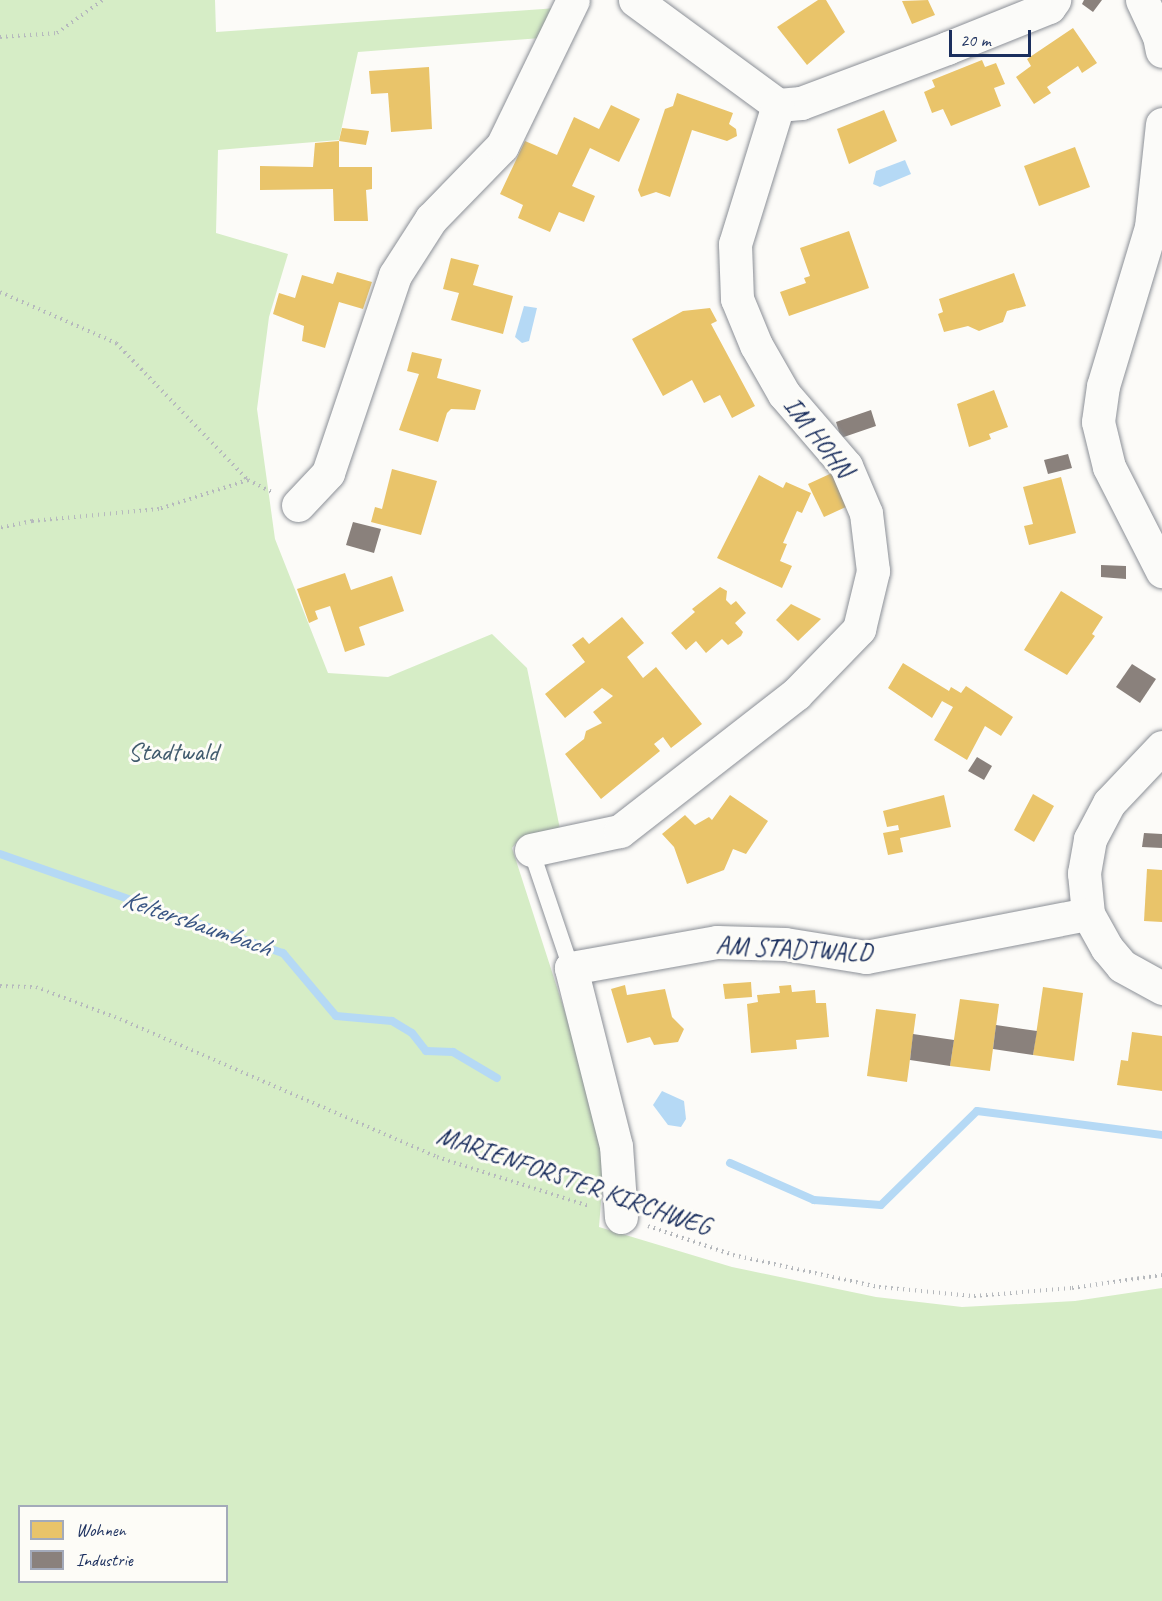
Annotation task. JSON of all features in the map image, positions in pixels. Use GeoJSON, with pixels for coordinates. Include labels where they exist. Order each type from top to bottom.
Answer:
{"type":"FeatureCollection","features":[{"type":"Feature","properties":{"kind":"street"},"geometry":{"type":"LineString","coordinates":[[298,506],[327,472],[395,275],[431,219],[502,146],[573,0]]}},
{"type":"Feature","properties":{"kind":"street"},"geometry":{"type":"LineString","coordinates":[[635,0],[778,105],[801,103],[913,61],[1048,7],[1054,0]]}},
{"type":"Feature","properties":{"kind":"street"},"geometry":{"type":"LineString","coordinates":[[1142,0],[1160,36],[1162,51]]}},
{"type":"Feature","properties":{"kind":"street","name":"IM HOHN"},"geometry":{"type":"LineString","coordinates":[[531,850],[620,831],[796,694],[859,629],[873,571],[866,513],[846,466],[784,394],[756,345],[737,299],[735,244],[778,105]]}},
{"type":"Feature","properties":{"kind":"street"},"geometry":{"type":"LineString","coordinates":[[1162,124],[1151,227],[1103,386],[1098,422],[1109,467],[1162,571]]}},
{"type":"Feature","properties":{"kind":"street"},"geometry":{"type":"LineString","coordinates":[[1162,747],[1109,803],[1090,839],[1084,873],[1088,914],[1122,966],[1162,988]]}},
{"type":"Feature","properties":{"kind":"street","name":"AM STADTWALD"},"geometry":{"type":"LineString","coordinates":[[571,969],[717,942],[785,944],[866,957],[1088,914]]}},
{"type":"Feature","properties":{"kind":"street"},"geometry":{"type":"LineString","coordinates":[[571,969],[616,1146],[621,1216]]}},
{"type":"Feature","properties":{"kind":"lane"},"geometry":{"type":"LineString","coordinates":[[531,850],[571,969]]}},
{"type":"Feature","properties":{"kind":"path"},"geometry":{"type":"LineString","coordinates":[[0,37],[57,33],[103,0]]}},
{"type":"Feature","properties":{"kind":"path"},"geometry":{"type":"LineString","coordinates":[[0,292],[116,343],[248,480],[159,509],[32,521],[0,528]]}},
{"type":"Feature","properties":{"kind":"path","name":"MARIENFORSTER KIRCHWEG"},"geometry":{"type":"LineString","coordinates":[[0,986],[36,987],[120,1019],[437,1157],[621,1216],[733,1255],[879,1287],[974,1296],[1072,1288],[1162,1275]]}},
{"type":"Feature","properties":{"kind":"green space","name":"Stadtwald"},"geometry":{"type":"Polygon","coordinates":[[[0,0],[215,0],[216,32],[557,8],[541,38],[358,52],[339,140],[218,150],[216,233],[288,254],[269,317],[257,409],[275,539],[328,673],[388,677],[492,634],[527,668],[560,829],[521,837],[512,848],[606,1139],[599,1227],[732,1267],[876,1297],[962,1307],[1075,1301],[1162,1288],[1162,1601],[0,1601],[0,0]]]}},
{"type":"Feature","properties":{"kind":"water"},"geometry":{"type":"Polygon","coordinates":[[[905,160],[911,174],[880,187],[873,184],[876,171],[905,160]]]}},
{"type":"Feature","properties":{"kind":"water"},"geometry":{"type":"Polygon","coordinates":[[[524,306],[537,308],[529,341],[522,343],[515,337],[524,306]]]}},
{"type":"Feature","properties":{"kind":"water"},"geometry":{"type":"Polygon","coordinates":[[[662,1091],[684,1101],[686,1119],[681,1127],[668,1125],[653,1105],[662,1091]]]}},
{"type":"Feature","properties":{"kind":"building: Wohnen"},"geometry":{"type":"Polygon","coordinates":[[[818,0],[826,0],[845,32],[807,65],[777,27],[818,0]]]}},
{"type":"Feature","properties":{"kind":"building: Wohnen"},"geometry":{"type":"Polygon","coordinates":[[[928,0],[935,15],[912,24],[902,1],[928,0]]]}},
{"type":"Feature","properties":{"kind":"building: Wohnen"},"geometry":{"type":"Polygon","coordinates":[[[1073,28],[1097,63],[1082,73],[1078,66],[1047,87],[1051,93],[1034,104],[1016,77],[1031,66],[1027,59],[1073,28]]]}},
{"type":"Feature","properties":{"kind":"building: Wohnen"},"geometry":{"type":"Polygon","coordinates":[[[982,60],[985,67],[996,63],[1005,84],[994,88],[1001,106],[951,126],[943,109],[932,113],[924,92],[935,87],[932,80],[982,60]]]}},
{"type":"Feature","properties":{"kind":"building: Wohnen"},"geometry":{"type":"Polygon","coordinates":[[[429,67],[432,129],[391,132],[388,93],[371,94],[369,71],[429,67]]]}},
{"type":"Feature","properties":{"kind":"building: Wohnen"},"geometry":{"type":"Polygon","coordinates":[[[677,93],[733,113],[729,124],[736,129],[737,136],[727,141],[692,130],[670,197],[656,192],[641,197],[638,190],[665,109],[673,106],[677,93]]]}},
{"type":"Feature","properties":{"kind":"building: Wohnen"},"geometry":{"type":"Polygon","coordinates":[[[611,105],[640,119],[619,162],[590,148],[572,186],[595,196],[584,222],[559,212],[550,232],[518,218],[523,205],[500,194],[525,141],[557,155],[574,117],[599,129],[611,105]]]}},
{"type":"Feature","properties":{"kind":"building: Wohnen"},"geometry":{"type":"Polygon","coordinates":[[[884,110],[897,141],[849,164],[837,129],[884,110]]]}},
{"type":"Feature","properties":{"kind":"building: Wohnen"},"geometry":{"type":"Polygon","coordinates":[[[342,128],[369,131],[366,145],[339,141],[342,128]]]}},
{"type":"Feature","properties":{"kind":"building: Wohnen"},"geometry":{"type":"Polygon","coordinates":[[[339,141],[339,167],[372,167],[372,189],[366,190],[368,221],[334,221],[333,189],[260,190],[260,166],[313,167],[315,143],[339,141]]]}},
{"type":"Feature","properties":{"kind":"building: Wohnen"},"geometry":{"type":"Polygon","coordinates":[[[1075,147],[1090,187],[1039,206],[1024,166],[1075,147]]]}},
{"type":"Feature","properties":{"kind":"building: Wohnen"},"geometry":{"type":"Polygon","coordinates":[[[849,231],[869,288],[789,316],[780,292],[806,283],[804,278],[810,276],[800,248],[849,231]]]}},
{"type":"Feature","properties":{"kind":"building: Wohnen"},"geometry":{"type":"Polygon","coordinates":[[[451,258],[479,265],[473,285],[513,296],[503,334],[451,320],[459,293],[443,289],[451,258]]]}},
{"type":"Feature","properties":{"kind":"building: Wohnen"},"geometry":{"type":"Polygon","coordinates":[[[337,272],[372,282],[363,309],[339,302],[325,348],[302,341],[304,326],[273,314],[279,293],[295,298],[302,275],[333,284],[337,272]]]}},
{"type":"Feature","properties":{"kind":"building: Wohnen"},"geometry":{"type":"Polygon","coordinates":[[[1014,273],[1026,306],[1007,311],[1003,322],[979,331],[968,326],[944,332],[938,314],[943,312],[939,299],[1014,273]]]}},
{"type":"Feature","properties":{"kind":"building: Wohnen"},"geometry":{"type":"Polygon","coordinates":[[[710,308],[717,321],[711,324],[755,406],[732,418],[720,395],[704,403],[692,380],[663,396],[632,339],[683,311],[710,308]]]}},
{"type":"Feature","properties":{"kind":"building: Wohnen"},"geometry":{"type":"Polygon","coordinates":[[[412,352],[442,359],[437,378],[481,390],[475,410],[451,409],[447,413],[438,442],[399,430],[419,374],[407,371],[412,352]]]}},
{"type":"Feature","properties":{"kind":"building: Wohnen"},"geometry":{"type":"Polygon","coordinates":[[[994,390],[1008,427],[989,434],[991,439],[969,447],[957,404],[994,390]]]}},
{"type":"Feature","properties":{"kind":"building: Wohnen"},"geometry":{"type":"Polygon","coordinates":[[[392,469],[437,481],[421,535],[371,522],[375,507],[382,509],[392,469]]]}},
{"type":"Feature","properties":{"kind":"building: Wohnen"},"geometry":{"type":"Polygon","coordinates":[[[832,473],[848,506],[824,517],[808,484],[832,473]]]}},
{"type":"Feature","properties":{"kind":"building: Wohnen"},"geometry":{"type":"Polygon","coordinates":[[[759,475],[783,488],[786,482],[811,493],[802,513],[797,511],[783,543],[787,544],[780,561],[792,566],[782,588],[717,558],[759,475]]]}},
{"type":"Feature","properties":{"kind":"building: Wohnen"},"geometry":{"type":"Polygon","coordinates":[[[1061,477],[1076,533],[1029,545],[1024,526],[1033,524],[1023,487],[1061,477]]]}},
{"type":"Feature","properties":{"kind":"building: Wohnen"},"geometry":{"type":"Polygon","coordinates":[[[345,573],[351,590],[392,576],[404,611],[359,627],[365,645],[345,652],[330,606],[315,611],[318,619],[309,623],[297,589],[345,573]]]}},
{"type":"Feature","properties":{"kind":"building: Wohnen"},"geometry":{"type":"Polygon","coordinates":[[[720,587],[727,591],[726,600],[731,605],[736,601],[746,613],[735,623],[743,632],[741,636],[728,645],[722,639],[706,653],[696,641],[686,650],[671,633],[695,612],[692,609],[720,587]]]}},
{"type":"Feature","properties":{"kind":"building: Wohnen"},"geometry":{"type":"Polygon","coordinates":[[[1061,591],[1103,617],[1092,634],[1095,636],[1067,675],[1024,650],[1061,591]]]}},
{"type":"Feature","properties":{"kind":"building: Wohnen"},"geometry":{"type":"Polygon","coordinates":[[[791,604],[821,619],[798,641],[776,620],[791,604]]]}},
{"type":"Feature","properties":{"kind":"building: Wohnen"},"geometry":{"type":"Polygon","coordinates":[[[622,617],[644,643],[627,657],[643,678],[656,667],[702,724],[671,748],[663,737],[654,744],[660,751],[601,799],[565,754],[584,739],[586,731],[602,723],[593,712],[613,696],[602,688],[565,718],[545,694],[585,662],[572,645],[583,637],[589,644],[622,617]]]}},
{"type":"Feature","properties":{"kind":"building: Wohnen"},"geometry":{"type":"Polygon","coordinates":[[[903,663],[949,691],[951,687],[961,693],[966,686],[1013,717],[1001,736],[985,726],[967,760],[934,740],[953,707],[942,701],[932,718],[888,688],[903,663]]]}},
{"type":"Feature","properties":{"kind":"building: Wohnen"},"geometry":{"type":"Polygon","coordinates":[[[1033,794],[1054,806],[1034,842],[1014,830],[1033,794]]]}},
{"type":"Feature","properties":{"kind":"building: Wohnen"},"geometry":{"type":"Polygon","coordinates":[[[730,795],[768,821],[746,854],[733,849],[724,870],[687,884],[674,847],[662,834],[685,815],[695,825],[709,817],[712,820],[730,795]]]}},
{"type":"Feature","properties":{"kind":"building: Wohnen"},"geometry":{"type":"Polygon","coordinates":[[[944,795],[951,827],[900,838],[903,852],[888,855],[883,833],[899,830],[898,825],[887,827],[883,811],[944,795]]]}},
{"type":"Feature","properties":{"kind":"building: Wohnen"},"geometry":{"type":"Polygon","coordinates":[[[1147,869],[1162,870],[1162,922],[1144,921],[1147,869]]]}},
{"type":"Feature","properties":{"kind":"building: Wohnen"},"geometry":{"type":"Polygon","coordinates":[[[751,982],[752,997],[725,999],[723,984],[751,982]]]}},
{"type":"Feature","properties":{"kind":"building: Wohnen"},"geometry":{"type":"Polygon","coordinates":[[[625,985],[627,995],[665,989],[672,1017],[684,1029],[678,1042],[654,1045],[650,1037],[627,1043],[611,989],[625,985]]]}},
{"type":"Feature","properties":{"kind":"building: Wohnen"},"geometry":{"type":"Polygon","coordinates":[[[791,985],[792,992],[815,990],[816,1003],[826,1003],[829,1037],[796,1040],[797,1049],[751,1053],[747,1004],[758,1002],[757,995],[780,993],[779,986],[791,985]]]}},
{"type":"Feature","properties":{"kind":"building: Wohnen"},"geometry":{"type":"Polygon","coordinates":[[[1043,987],[1083,993],[1074,1061],[1033,1055],[1043,987]]]}},
{"type":"Feature","properties":{"kind":"building: Wohnen"},"geometry":{"type":"Polygon","coordinates":[[[960,999],[999,1004],[990,1071],[950,1066],[960,999]]]}},
{"type":"Feature","properties":{"kind":"building: Wohnen"},"geometry":{"type":"Polygon","coordinates":[[[876,1009],[916,1014],[907,1082],[867,1076],[876,1009]]]}},
{"type":"Feature","properties":{"kind":"building: Wohnen"},"geometry":{"type":"Polygon","coordinates":[[[1132,1032],[1162,1036],[1162,1091],[1117,1085],[1121,1060],[1128,1061],[1132,1032]]]}},
{"type":"Feature","properties":{"kind":"building: Industrie"},"geometry":{"type":"Polygon","coordinates":[[[1084,0],[1102,0],[1093,12],[1082,4],[1084,0]]]}},
{"type":"Feature","properties":{"kind":"building: Industrie"},"geometry":{"type":"Polygon","coordinates":[[[871,410],[876,426],[841,438],[836,422],[871,410]]]}},
{"type":"Feature","properties":{"kind":"building: Industrie"},"geometry":{"type":"Polygon","coordinates":[[[1068,454],[1072,468],[1048,474],[1044,460],[1068,454]]]}},
{"type":"Feature","properties":{"kind":"building: Industrie"},"geometry":{"type":"Polygon","coordinates":[[[353,522],[381,529],[374,553],[346,545],[353,522]]]}},
{"type":"Feature","properties":{"kind":"building: Industrie"},"geometry":{"type":"Polygon","coordinates":[[[1101,565],[1126,566],[1126,579],[1101,577],[1101,565]]]}},
{"type":"Feature","properties":{"kind":"building: Industrie"},"geometry":{"type":"Polygon","coordinates":[[[1132,664],[1156,679],[1140,703],[1116,687],[1132,664]]]}},
{"type":"Feature","properties":{"kind":"building: Industrie"},"geometry":{"type":"Polygon","coordinates":[[[977,757],[992,766],[984,780],[968,771],[977,757]]]}},
{"type":"Feature","properties":{"kind":"building: Industrie"},"geometry":{"type":"Polygon","coordinates":[[[1144,833],[1162,834],[1162,848],[1142,847],[1144,833]]]}},
{"type":"Feature","properties":{"kind":"building: Industrie"},"geometry":{"type":"Polygon","coordinates":[[[996,1025],[1037,1031],[1033,1055],[993,1049],[996,1025]]]}},
{"type":"Feature","properties":{"kind":"building: Industrie"},"geometry":{"type":"Polygon","coordinates":[[[913,1034],[954,1040],[950,1066],[910,1060],[913,1034]]]}},
{"type":"Feature","properties":{"kind":"waterway","name":"Keltersbaumbach"},"geometry":{"type":"LineString","coordinates":[[0,854],[283,953],[336,1016],[392,1021],[412,1033],[426,1051],[453,1052],[497,1078]]}},
{"type":"Feature","properties":{"kind":"waterway","name":"Keltersbaumbach"},"geometry":{"type":"LineString","coordinates":[[730,1163],[814,1200],[881,1205],[977,1111],[1162,1135]]}}]}
